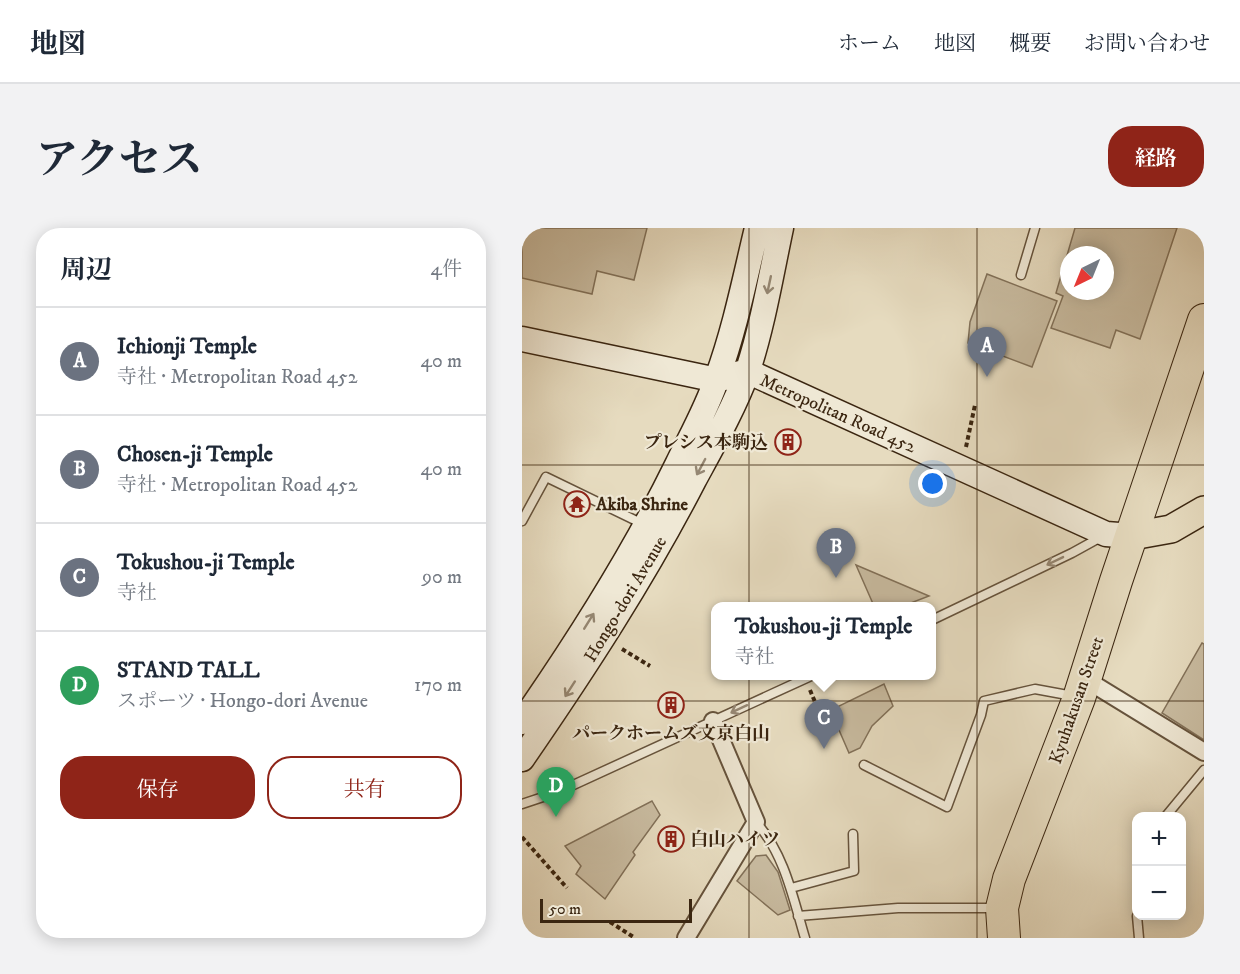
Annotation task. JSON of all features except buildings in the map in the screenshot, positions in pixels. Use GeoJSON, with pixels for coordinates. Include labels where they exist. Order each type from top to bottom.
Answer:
{"type":"FeatureCollection","features":[{"type":"Feature","properties":{"kind":"highway","name":"Kyuhakusan Street"},"geometry":{"type":"LineString","coordinates":[[1003,923],[1009,879],[1082,688],[1119,535],[1204,320]]}},
{"type":"Feature","properties":{"kind":"main road","name":"Hongo-dori Avenue"},"geometry":{"type":"LineString","coordinates":[[522,722],[589,623],[645,526],[701,417],[717,380],[733,329],[757,228]]}},
{"type":"Feature","properties":{"kind":"main road","name":"Hongo-dori Avenue"},"geometry":{"type":"LineString","coordinates":[[522,759],[645,570],[722,427],[747,372],[759,333],[781,228]]}},
{"type":"Feature","properties":{"kind":"main road","name":"Metropolitan Road 452"},"geometry":{"type":"LineString","coordinates":[[522,339],[717,380],[747,372],[1119,535]]}},
{"type":"Feature","properties":{"kind":"main road"},"geometry":{"type":"LineString","coordinates":[[1119,535],[1171,529],[1204,510]]}},
{"type":"Feature","properties":{"kind":"street"},"geometry":{"type":"LineString","coordinates":[[1082,688],[1204,752]]}},
{"type":"Feature","properties":{"kind":"street"},"geometry":{"type":"LineString","coordinates":[[686,938],[756,822],[713,721]]}},
{"type":"Feature","properties":{"kind":"lane"},"geometry":{"type":"LineString","coordinates":[[1022,275],[1035,228]]}},
{"type":"Feature","properties":{"kind":"lane"},"geometry":{"type":"LineString","coordinates":[[522,521],[546,477],[645,526]]}},
{"type":"Feature","properties":{"kind":"lane"},"geometry":{"type":"LineString","coordinates":[[936,618],[1072,553],[1119,535]]}},
{"type":"Feature","properties":{"kind":"lane"},"geometry":{"type":"LineString","coordinates":[[522,804],[558,792],[802,680]]}},
{"type":"Feature","properties":{"kind":"lane"},"geometry":{"type":"LineString","coordinates":[[864,765],[947,807],[981,715],[984,700],[1035,689],[1082,688]]}},
{"type":"Feature","properties":{"kind":"lane"},"geometry":{"type":"LineString","coordinates":[[1169,812],[1204,770]]}},
{"type":"Feature","properties":{"kind":"lane"},"geometry":{"type":"LineString","coordinates":[[756,822],[770,838],[791,888],[805,938]]}},
{"type":"Feature","properties":{"kind":"lane"},"geometry":{"type":"LineString","coordinates":[[791,888],[854,872],[853,834]]}},
{"type":"Feature","properties":{"kind":"lane"},"geometry":{"type":"LineString","coordinates":[[798,916],[898,908],[1003,923]]}},
{"type":"Feature","properties":{"kind":"lane"},"geometry":{"type":"LineString","coordinates":[[1137,920],[1138,938]]}},
{"type":"Feature","properties":{"kind":"path"},"geometry":{"type":"LineString","coordinates":[[966,448],[975,405]]}},
{"type":"Feature","properties":{"kind":"path"},"geometry":{"type":"LineString","coordinates":[[622,649],[650,666]]}},
{"type":"Feature","properties":{"kind":"path"},"geometry":{"type":"LineString","coordinates":[[809,680],[823,721],[813,725]]}},
{"type":"Feature","properties":{"kind":"path"},"geometry":{"type":"LineString","coordinates":[[522,837],[567,888]]}},
{"type":"Feature","properties":{"kind":"path"},"geometry":{"type":"LineString","coordinates":[[610,922],[635,938]]}},
{"type":"Feature","properties":{"kind":"shaded area"},"geometry":{"type":"Polygon","coordinates":[[[522,228],[647,228],[634,280],[597,271],[592,294],[522,278],[522,228]]]}},
{"type":"Feature","properties":{"kind":"shaded area"},"geometry":{"type":"Polygon","coordinates":[[[1075,228],[1177,228],[1140,339],[1116,330],[1110,348],[1051,328],[1062,300],[1114,300],[1114,246],[1070,246],[1075,228]]]}},
{"type":"Feature","properties":{"kind":"shaded area"},"geometry":{"type":"Polygon","coordinates":[[[987,274],[1057,301],[1032,367],[968,343],[970,322],[987,274]]]}},
{"type":"Feature","properties":{"kind":"shaded area"},"geometry":{"type":"Polygon","coordinates":[[[1060,279],[1060,295],[1056,293],[1060,279]]]}},
{"type":"Feature","properties":{"kind":"shaded area"},"geometry":{"type":"Polygon","coordinates":[[[856,565],[929,596],[913,602],[872,602],[856,565]]]}},
{"type":"Feature","properties":{"kind":"shaded area"},"geometry":{"type":"Polygon","coordinates":[[[1202,643],[1204,644],[1204,740],[1162,713],[1202,643]]]}},
{"type":"Feature","properties":{"kind":"shaded area"},"geometry":{"type":"Polygon","coordinates":[[[884,684],[893,706],[872,726],[860,748],[849,753],[836,723],[842,720],[837,707],[884,684]]]}},
{"type":"Feature","properties":{"kind":"shaded area"},"geometry":{"type":"Polygon","coordinates":[[[652,801],[660,815],[633,852],[635,855],[605,899],[576,874],[581,866],[565,846],[652,801]]]}},
{"type":"Feature","properties":{"kind":"shaded area"},"geometry":{"type":"Polygon","coordinates":[[[766,855],[778,872],[790,910],[778,915],[737,881],[756,856],[766,855]]]}},
{"type":"Feature","properties":{"kind":"place","name":"Ichionji Temple"},"geometry":{"type":"Point","coordinates":[987,377]}},
{"type":"Feature","properties":{"kind":"place","name":"プレシス本駒込"},"geometry":{"type":"Point","coordinates":[788,442]}},
{"type":"Feature","properties":{"kind":"place","name":"Akiba Shrine"},"geometry":{"type":"Point","coordinates":[577,504]}},
{"type":"Feature","properties":{"kind":"place","name":"Chosen-ji Temple"},"geometry":{"type":"Point","coordinates":[836,578]}},
{"type":"Feature","properties":{"kind":"place","name":"パークホームズ文京白山"},"geometry":{"type":"Point","coordinates":[671,705]}},
{"type":"Feature","properties":{"kind":"place","name":"Tokushou-ji Temple"},"geometry":{"type":"Point","coordinates":[824,749]}},
{"type":"Feature","properties":{"kind":"place","name":"STAND TALL"},"geometry":{"type":"Point","coordinates":[556,817]}},
{"type":"Feature","properties":{"kind":"place","name":"白山ハイツ"},"geometry":{"type":"Point","coordinates":[671,839]}}]}
